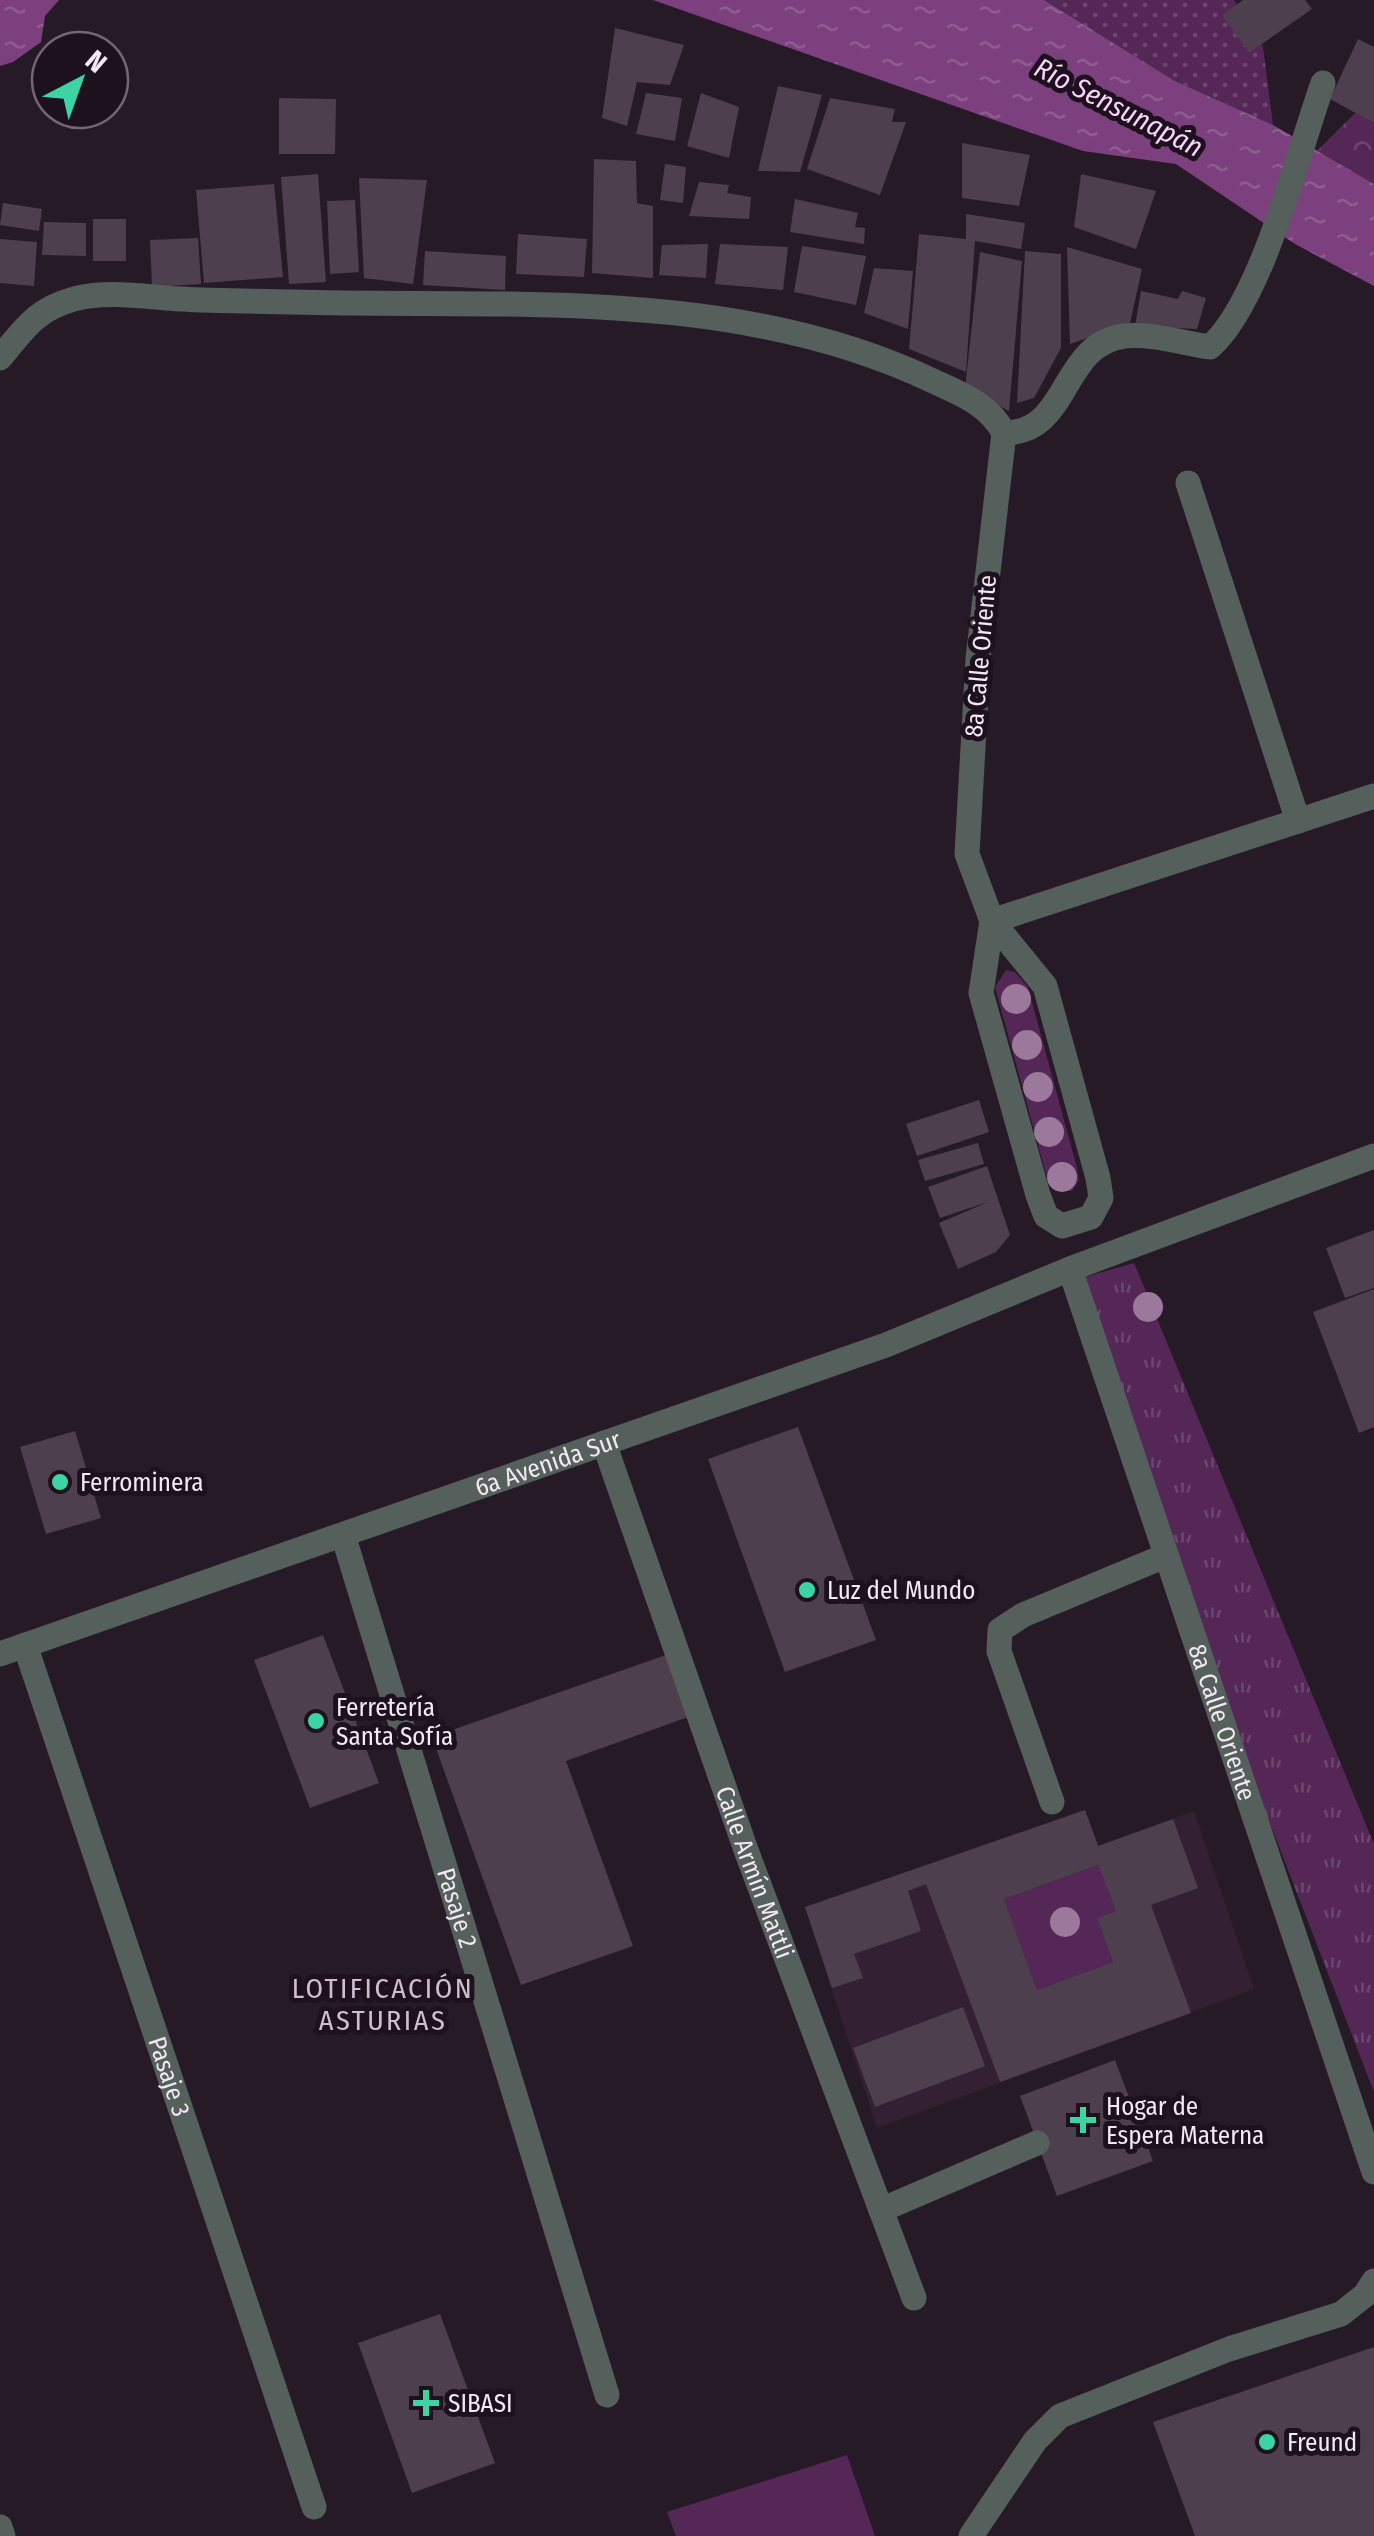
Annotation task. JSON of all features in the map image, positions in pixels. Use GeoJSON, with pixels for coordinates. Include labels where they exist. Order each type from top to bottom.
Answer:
{"type":"FeatureCollection","features":[{"type":"Feature","properties":{"kind":"street"},"geometry":{"type":"LineString","coordinates":[[0,358],[14,334],[44,312],[95,294],[375,304],[578,305],[691,314],[838,344],[913,371],[974,400],[996,417],[1004,433],[1026,433],[1044,420],[1081,361],[1098,344],[1125,336],[1210,347],[1234,322],[1323,83]]}},
{"type":"Feature","properties":{"kind":"street","name":"8a Calle Oriente"},"geometry":{"type":"LineString","coordinates":[[992,921],[981,994],[1046,1216],[1062,1226],[1076,1225],[1091,1216],[1101,1198],[1045,986],[992,921],[967,854],[978,658],[1004,433]]}},
{"type":"Feature","properties":{"kind":"street"},"geometry":{"type":"LineString","coordinates":[[1188,483],[1298,821]]}},
{"type":"Feature","properties":{"kind":"street"},"geometry":{"type":"LineString","coordinates":[[992,921],[1374,796]]}},
{"type":"Feature","properties":{"kind":"street","name":"6a Avenida Sur"},"geometry":{"type":"LineString","coordinates":[[12,1649],[886,1344],[1080,1266],[1374,1156]]}},
{"type":"Feature","properties":{"kind":"street"},"geometry":{"type":"LineString","coordinates":[[1076,1225],[1080,1266]]}},
{"type":"Feature","properties":{"kind":"street","name":"8a Calle Oriente"},"geometry":{"type":"LineString","coordinates":[[1080,1266],[1165,1556],[1374,2172]]}},
{"type":"Feature","properties":{"kind":"street","name":"Calle Armín Mattli"},"geometry":{"type":"LineString","coordinates":[[604,1443],[746,1850],[914,2298]]}},
{"type":"Feature","properties":{"kind":"street","name":"Pasaje 2"},"geometry":{"type":"LineString","coordinates":[[343,1535],[607,2396]]}},
{"type":"Feature","properties":{"kind":"street"},"geometry":{"type":"LineString","coordinates":[[1052,1802],[999,1650],[1000,1630],[1023,1615],[1165,1556]]}},
{"type":"Feature","properties":{"kind":"street","name":"Pasaje 3"},"geometry":{"type":"LineString","coordinates":[[12,1649],[314,2507]]}},
{"type":"Feature","properties":{"kind":"street"},"geometry":{"type":"LineString","coordinates":[[881,2210],[1037,2143]]}},
{"type":"Feature","properties":{"kind":"street"},"geometry":{"type":"LineString","coordinates":[[971,2536],[1035,2441],[1060,2416],[1229,2349],[1341,2314],[1365,2295],[1374,2281]]}},
{"type":"Feature","properties":{"kind":"street"},"geometry":{"type":"LineString","coordinates":[[0,2526],[3,2536]]}},
{"type":"Feature","properties":{"kind":"shaded area"},"geometry":{"type":"Polygon","coordinates":[[[1085,1810],[1099,1846],[1194,1811],[1254,1989],[877,2128],[805,1907],[1085,1810]]]}},
{"type":"Feature","properties":{"kind":"green space"},"geometry":{"type":"Polygon","coordinates":[[[1044,0],[1234,0],[1263,47],[1273,125],[1175,81],[1044,0]]]}},
{"type":"Feature","properties":{"kind":"green space"},"geometry":{"type":"Polygon","coordinates":[[[1355,113],[1374,114],[1374,184],[1317,151],[1355,113]]]}},
{"type":"Feature","properties":{"kind":"green space"},"geometry":{"type":"Polygon","coordinates":[[[1006,970],[1015,972],[1028,987],[1077,1168],[1079,1180],[1072,1191],[1053,1189],[1046,1174],[995,987],[1006,970]]]}},
{"type":"Feature","properties":{"kind":"green space"},"geometry":{"type":"Polygon","coordinates":[[[1134,1263],[1374,1844],[1374,2092],[1232,1725],[1078,1279],[1134,1263]]]}},
{"type":"Feature","properties":{"kind":"green space"},"geometry":{"type":"Polygon","coordinates":[[[1098,1865],[1116,1911],[1097,1918],[1113,1962],[1037,1990],[1004,1899],[1098,1865]]]}},
{"type":"Feature","properties":{"kind":"green space"},"geometry":{"type":"Polygon","coordinates":[[[847,2455],[875,2536],[676,2536],[667,2512],[847,2455]]]}},
{"type":"Feature","properties":{"kind":"water"},"geometry":{"type":"Polygon","coordinates":[[[0,0],[59,0],[45,16],[43,30],[30,30],[30,50],[0,66],[0,0]]]}},
{"type":"Feature","properties":{"kind":"water","name":"Río Sensunapán"},"geometry":{"type":"Polygon","coordinates":[[[653,0],[1044,0],[1175,81],[1273,125],[1374,184],[1374,286],[1295,244],[1176,164],[1083,151],[653,0]]]}},
{"type":"Feature","properties":{"kind":"building"},"geometry":{"type":"Polygon","coordinates":[[[1243,0],[1305,0],[1312,9],[1249,53],[1222,15],[1243,0]]]}},
{"type":"Feature","properties":{"kind":"building"},"geometry":{"type":"Polygon","coordinates":[[[615,28],[684,45],[670,85],[637,82],[627,126],[602,118],[615,28]]]}},
{"type":"Feature","properties":{"kind":"building"},"geometry":{"type":"Polygon","coordinates":[[[1358,39],[1374,47],[1374,123],[1330,99],[1358,39]]]}},
{"type":"Feature","properties":{"kind":"building"},"geometry":{"type":"Polygon","coordinates":[[[778,86],[822,95],[800,172],[758,171],[778,86]]]}},
{"type":"Feature","properties":{"kind":"building"},"geometry":{"type":"Polygon","coordinates":[[[646,93],[682,98],[675,141],[636,134],[646,93]]]}},
{"type":"Feature","properties":{"kind":"building"},"geometry":{"type":"Polygon","coordinates":[[[701,93],[739,107],[729,158],[687,146],[701,93]]]}},
{"type":"Feature","properties":{"kind":"building"},"geometry":{"type":"Polygon","coordinates":[[[279,98],[336,99],[335,154],[279,154],[279,98]]]}},
{"type":"Feature","properties":{"kind":"building"},"geometry":{"type":"Polygon","coordinates":[[[830,98],[895,109],[892,122],[906,122],[880,195],[807,169],[830,98]]]}},
{"type":"Feature","properties":{"kind":"building"},"geometry":{"type":"Polygon","coordinates":[[[962,143],[1030,155],[1019,206],[962,198],[962,143]]]}},
{"type":"Feature","properties":{"kind":"building"},"geometry":{"type":"Polygon","coordinates":[[[594,159],[636,161],[637,203],[653,206],[653,278],[592,273],[594,159]]]}},
{"type":"Feature","properties":{"kind":"building"},"geometry":{"type":"Polygon","coordinates":[[[665,164],[686,167],[683,203],[660,200],[665,164]]]}},
{"type":"Feature","properties":{"kind":"building"},"geometry":{"type":"Polygon","coordinates":[[[318,174],[326,282],[289,284],[281,177],[318,174]]]}},
{"type":"Feature","properties":{"kind":"building"},"geometry":{"type":"Polygon","coordinates":[[[1081,174],[1156,191],[1136,249],[1074,227],[1081,174]]]}},
{"type":"Feature","properties":{"kind":"building"},"geometry":{"type":"Polygon","coordinates":[[[359,178],[427,180],[413,284],[364,278],[359,178]]]}},
{"type":"Feature","properties":{"kind":"building"},"geometry":{"type":"Polygon","coordinates":[[[699,182],[729,185],[727,193],[751,197],[749,219],[689,216],[699,182]]]}},
{"type":"Feature","properties":{"kind":"building"},"geometry":{"type":"Polygon","coordinates":[[[274,184],[283,277],[204,283],[196,190],[274,184]]]}},
{"type":"Feature","properties":{"kind":"building"},"geometry":{"type":"Polygon","coordinates":[[[795,199],[858,213],[855,227],[865,228],[864,244],[790,232],[795,199]]]}},
{"type":"Feature","properties":{"kind":"building"},"geometry":{"type":"Polygon","coordinates":[[[355,200],[359,272],[330,274],[327,201],[355,200]]]}},
{"type":"Feature","properties":{"kind":"building"},"geometry":{"type":"Polygon","coordinates":[[[3,203],[42,209],[39,231],[0,225],[3,203]]]}},
{"type":"Feature","properties":{"kind":"building"},"geometry":{"type":"Polygon","coordinates":[[[966,214],[1025,223],[1021,249],[975,241],[966,372],[909,349],[919,234],[966,239],[966,214]]]}},
{"type":"Feature","properties":{"kind":"building"},"geometry":{"type":"Polygon","coordinates":[[[93,219],[126,219],[126,261],[93,261],[93,219]]]}},
{"type":"Feature","properties":{"kind":"building"},"geometry":{"type":"Polygon","coordinates":[[[44,222],[86,223],[86,256],[42,255],[44,222]]]}},
{"type":"Feature","properties":{"kind":"building"},"geometry":{"type":"Polygon","coordinates":[[[518,234],[587,239],[584,277],[516,274],[518,234]]]}},
{"type":"Feature","properties":{"kind":"building"},"geometry":{"type":"Polygon","coordinates":[[[198,238],[201,284],[152,287],[150,240],[198,238]]]}},
{"type":"Feature","properties":{"kind":"building"},"geometry":{"type":"Polygon","coordinates":[[[0,239],[37,242],[34,286],[0,283],[0,239]]]}},
{"type":"Feature","properties":{"kind":"building"},"geometry":{"type":"Polygon","coordinates":[[[708,244],[706,278],[659,275],[662,245],[708,244]]]}},
{"type":"Feature","properties":{"kind":"building"},"geometry":{"type":"Polygon","coordinates":[[[720,244],[788,247],[783,290],[715,284],[720,244]]]}},
{"type":"Feature","properties":{"kind":"building"},"geometry":{"type":"Polygon","coordinates":[[[802,246],[866,256],[856,305],[794,292],[802,246]]]}},
{"type":"Feature","properties":{"kind":"building"},"geometry":{"type":"Polygon","coordinates":[[[1067,247],[1142,269],[1130,323],[1070,344],[1067,247]]]}},
{"type":"Feature","properties":{"kind":"building"},"geometry":{"type":"Polygon","coordinates":[[[425,251],[506,256],[505,290],[423,285],[425,251]]]}},
{"type":"Feature","properties":{"kind":"building"},"geometry":{"type":"Polygon","coordinates":[[[1025,251],[1061,254],[1061,348],[1034,398],[1017,403],[1025,251]]]}},
{"type":"Feature","properties":{"kind":"building"},"geometry":{"type":"Polygon","coordinates":[[[980,252],[1022,261],[1009,411],[965,388],[980,252]]]}},
{"type":"Feature","properties":{"kind":"building"},"geometry":{"type":"Polygon","coordinates":[[[874,268],[913,271],[908,329],[864,313],[874,268]]]}},
{"type":"Feature","properties":{"kind":"building"},"geometry":{"type":"Polygon","coordinates":[[[1141,291],[1178,299],[1182,291],[1206,298],[1197,329],[1135,326],[1141,291]]]}},
{"type":"Feature","properties":{"kind":"building"},"geometry":{"type":"Polygon","coordinates":[[[979,1100],[989,1132],[917,1156],[906,1124],[979,1100]]]}},
{"type":"Feature","properties":{"kind":"building"},"geometry":{"type":"Polygon","coordinates":[[[978,1143],[984,1164],[925,1181],[918,1160],[978,1143]]]}},
{"type":"Feature","properties":{"kind":"building"},"geometry":{"type":"Polygon","coordinates":[[[987,1166],[1010,1235],[996,1252],[958,1269],[939,1223],[988,1202],[940,1218],[928,1187],[987,1166]]]}},
{"type":"Feature","properties":{"kind":"building"},"geometry":{"type":"Polygon","coordinates":[[[1374,1230],[1374,1288],[1345,1298],[1326,1248],[1374,1230]]]}},
{"type":"Feature","properties":{"kind":"building"},"geometry":{"type":"Polygon","coordinates":[[[1374,1289],[1374,1427],[1359,1433],[1313,1312],[1374,1289]]]}},
{"type":"Feature","properties":{"kind":"building","name":"Luz del Mundo"},"geometry":{"type":"Polygon","coordinates":[[[798,1427],[876,1640],[785,1672],[708,1459],[798,1427]]]}},
{"type":"Feature","properties":{"kind":"building","name":"Ferrominera"},"geometry":{"type":"Polygon","coordinates":[[[75,1431],[101,1518],[46,1534],[20,1447],[75,1431]]]}},
{"type":"Feature","properties":{"kind":"building","name":"Ferretería Santa Sofía"},"geometry":{"type":"Polygon","coordinates":[[[323,1635],[379,1783],[310,1808],[254,1660],[323,1635]]]}},
{"type":"Feature","properties":{"kind":"building"},"geometry":{"type":"Polygon","coordinates":[[[666,1655],[688,1717],[566,1761],[633,1946],[521,1985],[432,1737],[666,1655]]]}},
{"type":"Feature","properties":{"kind":"building"},"geometry":{"type":"Polygon","coordinates":[[[1085,1810],[1098,1846],[1173,1819],[1198,1888],[1151,1905],[1191,2013],[1000,2082],[926,1884],[908,1891],[921,1931],[854,1954],[863,1978],[832,1988],[805,1907],[1085,1810]],[[1098,1865],[1004,1899],[1037,1990],[1113,1962],[1097,1918],[1116,1911],[1098,1865]]]}},
{"type":"Feature","properties":{"kind":"building"},"geometry":{"type":"Polygon","coordinates":[[[963,2007],[985,2066],[875,2107],[853,2048],[963,2007]]]}},
{"type":"Feature","properties":{"kind":"building","name":"Hogar de Espera Materna"},"geometry":{"type":"Polygon","coordinates":[[[1115,2060],[1153,2161],[1057,2196],[1020,2096],[1115,2060]]]}},
{"type":"Feature","properties":{"kind":"building","name":"SIBASI"},"geometry":{"type":"Polygon","coordinates":[[[440,2314],[495,2463],[412,2493],[358,2343],[440,2314]]]}},
{"type":"Feature","properties":{"kind":"building","name":"Freund"},"geometry":{"type":"Polygon","coordinates":[[[1374,2347],[1374,2536],[1195,2536],[1153,2422],[1374,2347]]]}},
{"type":"Feature","properties":{"kind":"place","name":"Ferrominera"},"geometry":{"type":"Point","coordinates":[60,1482]}},
{"type":"Feature","properties":{"kind":"place","name":"Luz del Mundo"},"geometry":{"type":"Point","coordinates":[807,1590]}},
{"type":"Feature","properties":{"kind":"place","name":"Ferretería Santa Sofía"},"geometry":{"type":"Point","coordinates":[316,1721]}},
{"type":"Feature","properties":{"kind":"place","name":"Hogar de Espera Materna"},"geometry":{"type":"Point","coordinates":[1083,2120]}},
{"type":"Feature","properties":{"kind":"place","name":"SIBASI"},"geometry":{"type":"Point","coordinates":[426,2403]}},
{"type":"Feature","properties":{"kind":"place","name":"Freund"},"geometry":{"type":"Point","coordinates":[1267,2442]}},
{"type":"Feature","properties":{"kind":"district","name":"LOTIFICACIÓN ASTURIAS"},"geometry":{"type":"Point","coordinates":[383,2004]}}]}
